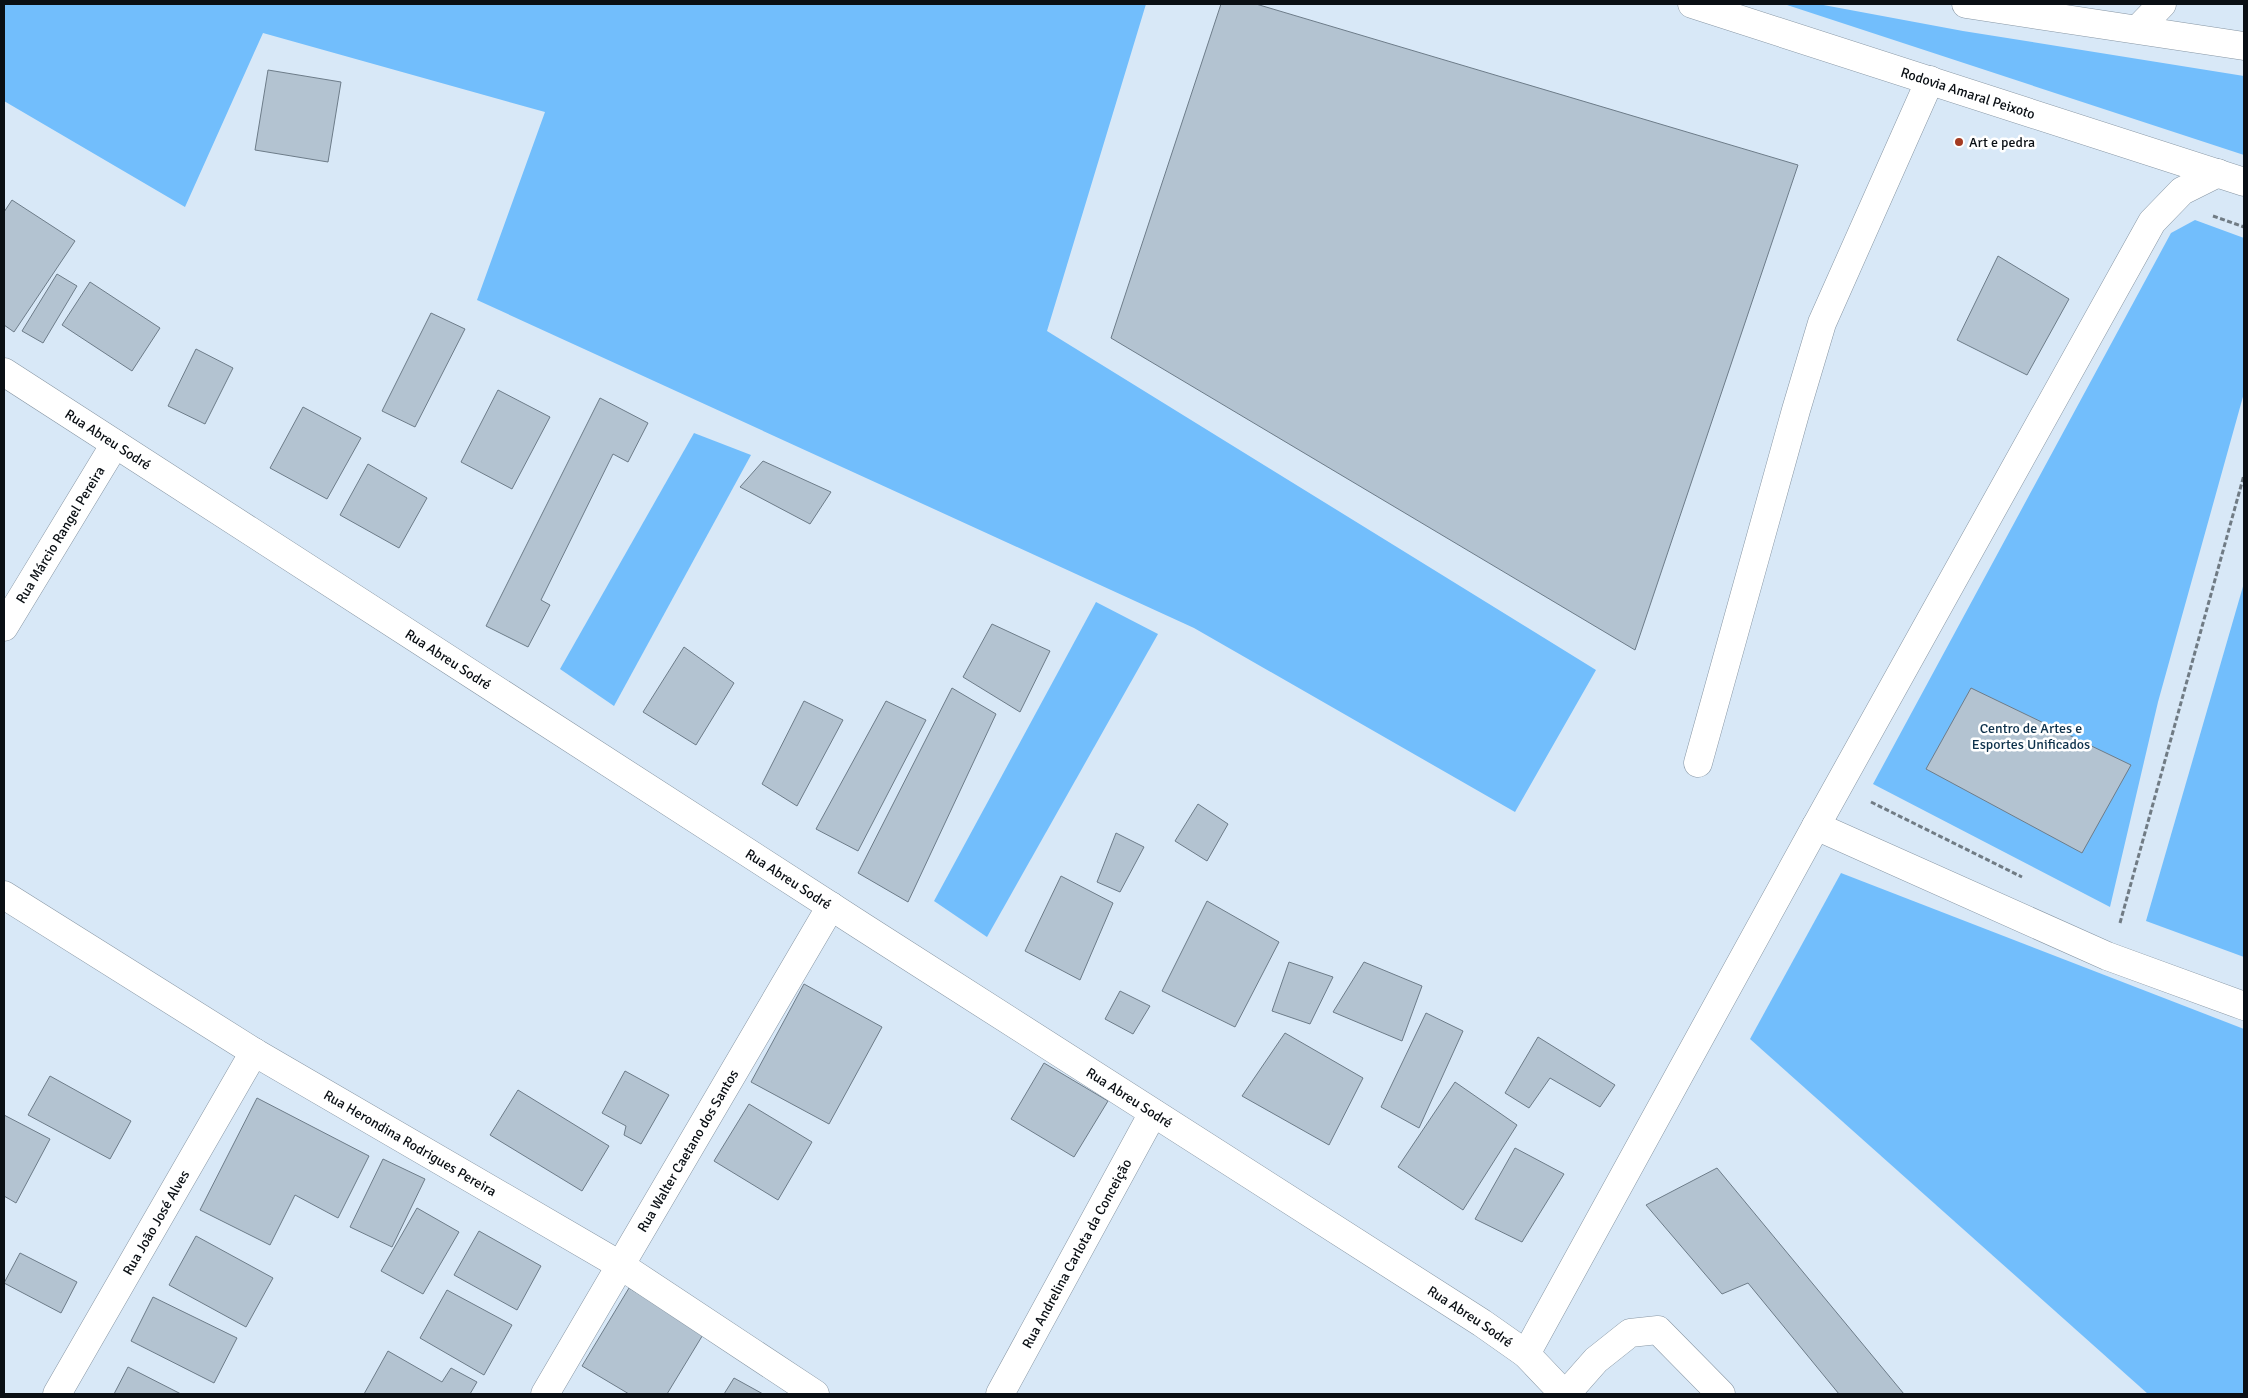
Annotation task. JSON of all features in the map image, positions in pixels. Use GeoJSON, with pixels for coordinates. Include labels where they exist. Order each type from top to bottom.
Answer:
{"type":"FeatureCollection","features":[{"type":"Feature","properties":{"kind":"main road","name":"Rodovia Amaral Peixoto"},"geometry":{"type":"LineString","coordinates":[[1692,4],[2244,182]]}},
{"type":"Feature","properties":{"kind":"main road"},"geometry":{"type":"LineString","coordinates":[[1966,4],[2244,46]]}},
{"type":"Feature","properties":{"kind":"main road"},"geometry":{"type":"LineString","coordinates":[[2138,29],[2162,4]]}},
{"type":"Feature","properties":{"kind":"main road"},"geometry":{"type":"LineString","coordinates":[[1698,763],[1822,323],[1930,80]]}},
{"type":"Feature","properties":{"kind":"main road"},"geometry":{"type":"LineString","coordinates":[[1526,1354],[1816,826],[2152,222],[2182,191],[2218,173]]}},
{"type":"Feature","properties":{"kind":"main road","name":"Rua Abreu Sodré"},"geometry":{"type":"LineString","coordinates":[[4,372],[831,906],[1482,1323],[1526,1354],[1565,1394]]}},
{"type":"Feature","properties":{"kind":"main road","name":"Rua Márcio Rangel Pereira"},"geometry":{"type":"LineString","coordinates":[[4,627],[115,444]]}},
{"type":"Feature","properties":{"kind":"main road"},"geometry":{"type":"LineString","coordinates":[[1816,826],[2107,956],[2244,1006]]}},
{"type":"Feature","properties":{"kind":"main road","name":"Rua Herondina Rodrigues Pereira"},"geometry":{"type":"LineString","coordinates":[[4,895],[254,1052],[620,1265],[815,1394]]}},
{"type":"Feature","properties":{"kind":"main road","name":"Rua Walter Caetano dos Santos"},"geometry":{"type":"LineString","coordinates":[[545,1394],[831,906]]}},
{"type":"Feature","properties":{"kind":"main road","name":"Rua João José Alves"},"geometry":{"type":"LineString","coordinates":[[58,1394],[254,1052]]}},
{"type":"Feature","properties":{"kind":"main road","name":"Rua Andrelina Carlota da Conceição"},"geometry":{"type":"LineString","coordinates":[[1000,1394],[1153,1113]]}},
{"type":"Feature","properties":{"kind":"main road"},"geometry":{"type":"LineString","coordinates":[[1565,1394],[1596,1360],[1630,1333],[1658,1330],[1721,1394]]}},
{"type":"Feature","properties":{"kind":"path"},"geometry":{"type":"LineString","coordinates":[[2211,216],[2244,227]]}},
{"type":"Feature","properties":{"kind":"path"},"geometry":{"type":"LineString","coordinates":[[2119,925],[2244,475]]}},
{"type":"Feature","properties":{"kind":"path"},"geometry":{"type":"LineString","coordinates":[[1871,802],[2030,881]]}},
{"type":"Feature","properties":{"kind":"green space"},"geometry":{"type":"Polygon","coordinates":[[[4,4],[1146,4],[1047,331],[1596,670],[1515,812],[1194,628],[477,300],[545,112],[263,33],[185,207],[4,101],[4,4]]]}},
{"type":"Feature","properties":{"kind":"green space"},"geometry":{"type":"Polygon","coordinates":[[[1784,4],[1818,4],[1963,31],[2244,76],[2244,155],[1784,4]]]}},
{"type":"Feature","properties":{"kind":"green space","name":"Centro de Artes e Esportes Unificados"},"geometry":{"type":"Polygon","coordinates":[[[2195,220],[2244,238],[2244,393],[2158,702],[2110,907],[1873,784],[2171,233],[2195,220]]]}},
{"type":"Feature","properties":{"kind":"green space"},"geometry":{"type":"Polygon","coordinates":[[[694,433],[751,455],[614,706],[560,669],[694,433]]]}},
{"type":"Feature","properties":{"kind":"green space"},"geometry":{"type":"Polygon","coordinates":[[[2244,583],[2244,957],[2146,921],[2244,583]]]}},
{"type":"Feature","properties":{"kind":"green space"},"geometry":{"type":"Polygon","coordinates":[[[1096,602],[1158,634],[987,937],[934,901],[1096,602]]]}},
{"type":"Feature","properties":{"kind":"green space"},"geometry":{"type":"Polygon","coordinates":[[[1841,873],[2244,1029],[2244,1394],[2148,1394],[1750,1039],[1841,873]]]}},
{"type":"Feature","properties":{"kind":"building"},"geometry":{"type":"Polygon","coordinates":[[[1221,4],[1256,4],[1798,165],[1635,650],[1111,338],[1221,4]]]}},
{"type":"Feature","properties":{"kind":"building"},"geometry":{"type":"Polygon","coordinates":[[[268,70],[341,82],[328,162],[255,150],[268,70]]]}},
{"type":"Feature","properties":{"kind":"building"},"geometry":{"type":"Polygon","coordinates":[[[12,200],[75,241],[14,332],[4,325],[4,212],[12,200]]]}},
{"type":"Feature","properties":{"kind":"building"},"geometry":{"type":"Polygon","coordinates":[[[1998,256],[2069,299],[2027,375],[1957,340],[1998,256]]]}},
{"type":"Feature","properties":{"kind":"building"},"geometry":{"type":"Polygon","coordinates":[[[57,274],[77,286],[43,343],[22,331],[57,274]]]}},
{"type":"Feature","properties":{"kind":"building"},"geometry":{"type":"Polygon","coordinates":[[[90,282],[160,328],[132,371],[62,325],[90,282]]]}},
{"type":"Feature","properties":{"kind":"building"},"geometry":{"type":"Polygon","coordinates":[[[431,313],[465,329],[415,427],[382,411],[431,313]]]}},
{"type":"Feature","properties":{"kind":"building"},"geometry":{"type":"Polygon","coordinates":[[[196,349],[233,368],[205,424],[168,406],[196,349]]]}},
{"type":"Feature","properties":{"kind":"building"},"geometry":{"type":"Polygon","coordinates":[[[498,390],[550,417],[512,489],[461,462],[498,390]]]}},
{"type":"Feature","properties":{"kind":"building"},"geometry":{"type":"Polygon","coordinates":[[[600,398],[648,423],[628,462],[613,454],[541,600],[550,605],[528,647],[486,626],[600,398]]]}},
{"type":"Feature","properties":{"kind":"building"},"geometry":{"type":"Polygon","coordinates":[[[303,407],[361,438],[327,499],[270,468],[303,407]]]}},
{"type":"Feature","properties":{"kind":"building"},"geometry":{"type":"Polygon","coordinates":[[[763,461],[831,492],[810,524],[740,487],[763,461]]]}},
{"type":"Feature","properties":{"kind":"building"},"geometry":{"type":"Polygon","coordinates":[[[368,464],[427,498],[399,548],[340,515],[368,464]]]}},
{"type":"Feature","properties":{"kind":"building"},"geometry":{"type":"Polygon","coordinates":[[[992,624],[1050,651],[1020,712],[963,677],[992,624]]]}},
{"type":"Feature","properties":{"kind":"building"},"geometry":{"type":"Polygon","coordinates":[[[684,647],[734,683],[696,745],[643,712],[684,647]]]}},
{"type":"Feature","properties":{"kind":"building"},"geometry":{"type":"Polygon","coordinates":[[[952,688],[996,714],[908,902],[858,873],[952,688]]]}},
{"type":"Feature","properties":{"kind":"building"},"geometry":{"type":"Polygon","coordinates":[[[1971,688],[2131,765],[2082,853],[1926,769],[1971,688]]]}},
{"type":"Feature","properties":{"kind":"building"},"geometry":{"type":"Polygon","coordinates":[[[804,701],[843,720],[797,806],[762,784],[804,701]]]}},
{"type":"Feature","properties":{"kind":"building"},"geometry":{"type":"Polygon","coordinates":[[[886,701],[926,720],[858,851],[816,829],[886,701]]]}},
{"type":"Feature","properties":{"kind":"building"},"geometry":{"type":"Polygon","coordinates":[[[1198,804],[1228,824],[1207,861],[1175,841],[1198,804]]]}},
{"type":"Feature","properties":{"kind":"building"},"geometry":{"type":"Polygon","coordinates":[[[1116,833],[1144,847],[1120,892],[1097,882],[1116,833]]]}},
{"type":"Feature","properties":{"kind":"building"},"geometry":{"type":"Polygon","coordinates":[[[1061,876],[1113,903],[1080,980],[1025,951],[1061,876]]]}},
{"type":"Feature","properties":{"kind":"building"},"geometry":{"type":"Polygon","coordinates":[[[1207,901],[1279,942],[1235,1027],[1162,991],[1207,901]]]}},
{"type":"Feature","properties":{"kind":"building"},"geometry":{"type":"Polygon","coordinates":[[[1289,962],[1333,977],[1310,1024],[1272,1011],[1289,962]]]}},
{"type":"Feature","properties":{"kind":"building"},"geometry":{"type":"Polygon","coordinates":[[[1364,962],[1422,986],[1402,1041],[1333,1012],[1364,962]]]}},
{"type":"Feature","properties":{"kind":"building"},"geometry":{"type":"Polygon","coordinates":[[[804,984],[882,1027],[829,1124],[751,1082],[804,984]]]}},
{"type":"Feature","properties":{"kind":"building"},"geometry":{"type":"Polygon","coordinates":[[[1120,991],[1150,1006],[1133,1034],[1105,1019],[1120,991]]]}},
{"type":"Feature","properties":{"kind":"building"},"geometry":{"type":"Polygon","coordinates":[[[1426,1013],[1463,1031],[1419,1128],[1381,1107],[1426,1013]]]}},
{"type":"Feature","properties":{"kind":"building"},"geometry":{"type":"Polygon","coordinates":[[[1285,1033],[1363,1078],[1329,1145],[1242,1096],[1285,1033]]]}},
{"type":"Feature","properties":{"kind":"building"},"geometry":{"type":"Polygon","coordinates":[[[1538,1037],[1615,1085],[1600,1107],[1550,1078],[1529,1108],[1505,1093],[1538,1037]]]}},
{"type":"Feature","properties":{"kind":"building"},"geometry":{"type":"Polygon","coordinates":[[[1044,1063],[1108,1101],[1074,1157],[1011,1119],[1044,1063]]]}},
{"type":"Feature","properties":{"kind":"building"},"geometry":{"type":"Polygon","coordinates":[[[625,1071],[669,1095],[641,1144],[624,1135],[626,1126],[602,1113],[625,1071]]]}},
{"type":"Feature","properties":{"kind":"building"},"geometry":{"type":"Polygon","coordinates":[[[50,1076],[131,1121],[110,1159],[28,1115],[50,1076]]]}},
{"type":"Feature","properties":{"kind":"building"},"geometry":{"type":"Polygon","coordinates":[[[1455,1082],[1517,1125],[1463,1210],[1398,1167],[1455,1082]]]}},
{"type":"Feature","properties":{"kind":"building"},"geometry":{"type":"Polygon","coordinates":[[[518,1090],[609,1146],[582,1191],[490,1135],[518,1090]]]}},
{"type":"Feature","properties":{"kind":"building"},"geometry":{"type":"Polygon","coordinates":[[[257,1098],[369,1156],[338,1218],[295,1195],[270,1245],[200,1210],[257,1098]]]}},
{"type":"Feature","properties":{"kind":"building"},"geometry":{"type":"Polygon","coordinates":[[[749,1104],[812,1142],[778,1200],[714,1161],[749,1104]]]}},
{"type":"Feature","properties":{"kind":"building"},"geometry":{"type":"Polygon","coordinates":[[[4,1115],[50,1139],[16,1203],[4,1196],[4,1115]]]}},
{"type":"Feature","properties":{"kind":"building"},"geometry":{"type":"Polygon","coordinates":[[[1515,1148],[1564,1174],[1522,1242],[1475,1219],[1515,1148]]]}},
{"type":"Feature","properties":{"kind":"building"},"geometry":{"type":"Polygon","coordinates":[[[383,1159],[425,1179],[392,1247],[350,1227],[383,1159]]]}},
{"type":"Feature","properties":{"kind":"building"},"geometry":{"type":"Polygon","coordinates":[[[1717,1168],[1904,1394],[1839,1394],[1748,1283],[1722,1294],[1646,1205],[1717,1168]]]}},
{"type":"Feature","properties":{"kind":"building"},"geometry":{"type":"Polygon","coordinates":[[[417,1208],[459,1232],[423,1294],[381,1271],[417,1208]]]}},
{"type":"Feature","properties":{"kind":"building"},"geometry":{"type":"Polygon","coordinates":[[[479,1231],[541,1266],[517,1310],[454,1275],[479,1231]]]}},
{"type":"Feature","properties":{"kind":"building"},"geometry":{"type":"Polygon","coordinates":[[[196,1236],[273,1278],[246,1327],[169,1285],[196,1236]]]}},
{"type":"Feature","properties":{"kind":"building"},"geometry":{"type":"Polygon","coordinates":[[[20,1253],[77,1282],[61,1313],[4,1283],[20,1253]]]}},
{"type":"Feature","properties":{"kind":"building"},"geometry":{"type":"Polygon","coordinates":[[[629,1288],[704,1333],[667,1394],[629,1394],[582,1366],[629,1288]]]}},
{"type":"Feature","properties":{"kind":"building"},"geometry":{"type":"Polygon","coordinates":[[[447,1290],[512,1325],[484,1375],[420,1338],[447,1290]]]}},
{"type":"Feature","properties":{"kind":"building"},"geometry":{"type":"Polygon","coordinates":[[[153,1297],[237,1338],[214,1383],[131,1341],[153,1297]]]}},
{"type":"Feature","properties":{"kind":"building"},"geometry":{"type":"Polygon","coordinates":[[[388,1351],[442,1382],[451,1368],[477,1382],[470,1394],[364,1394],[388,1351]]]}},
{"type":"Feature","properties":{"kind":"building"},"geometry":{"type":"Polygon","coordinates":[[[128,1367],[181,1394],[114,1394],[128,1367]]]}},
{"type":"Feature","properties":{"kind":"building"},"geometry":{"type":"Polygon","coordinates":[[[734,1378],[763,1394],[724,1394],[734,1378]]]}},
{"type":"Feature","properties":{"kind":"place","name":"Art e pedra"},"geometry":{"type":"Point","coordinates":[1959,142]}}]}
